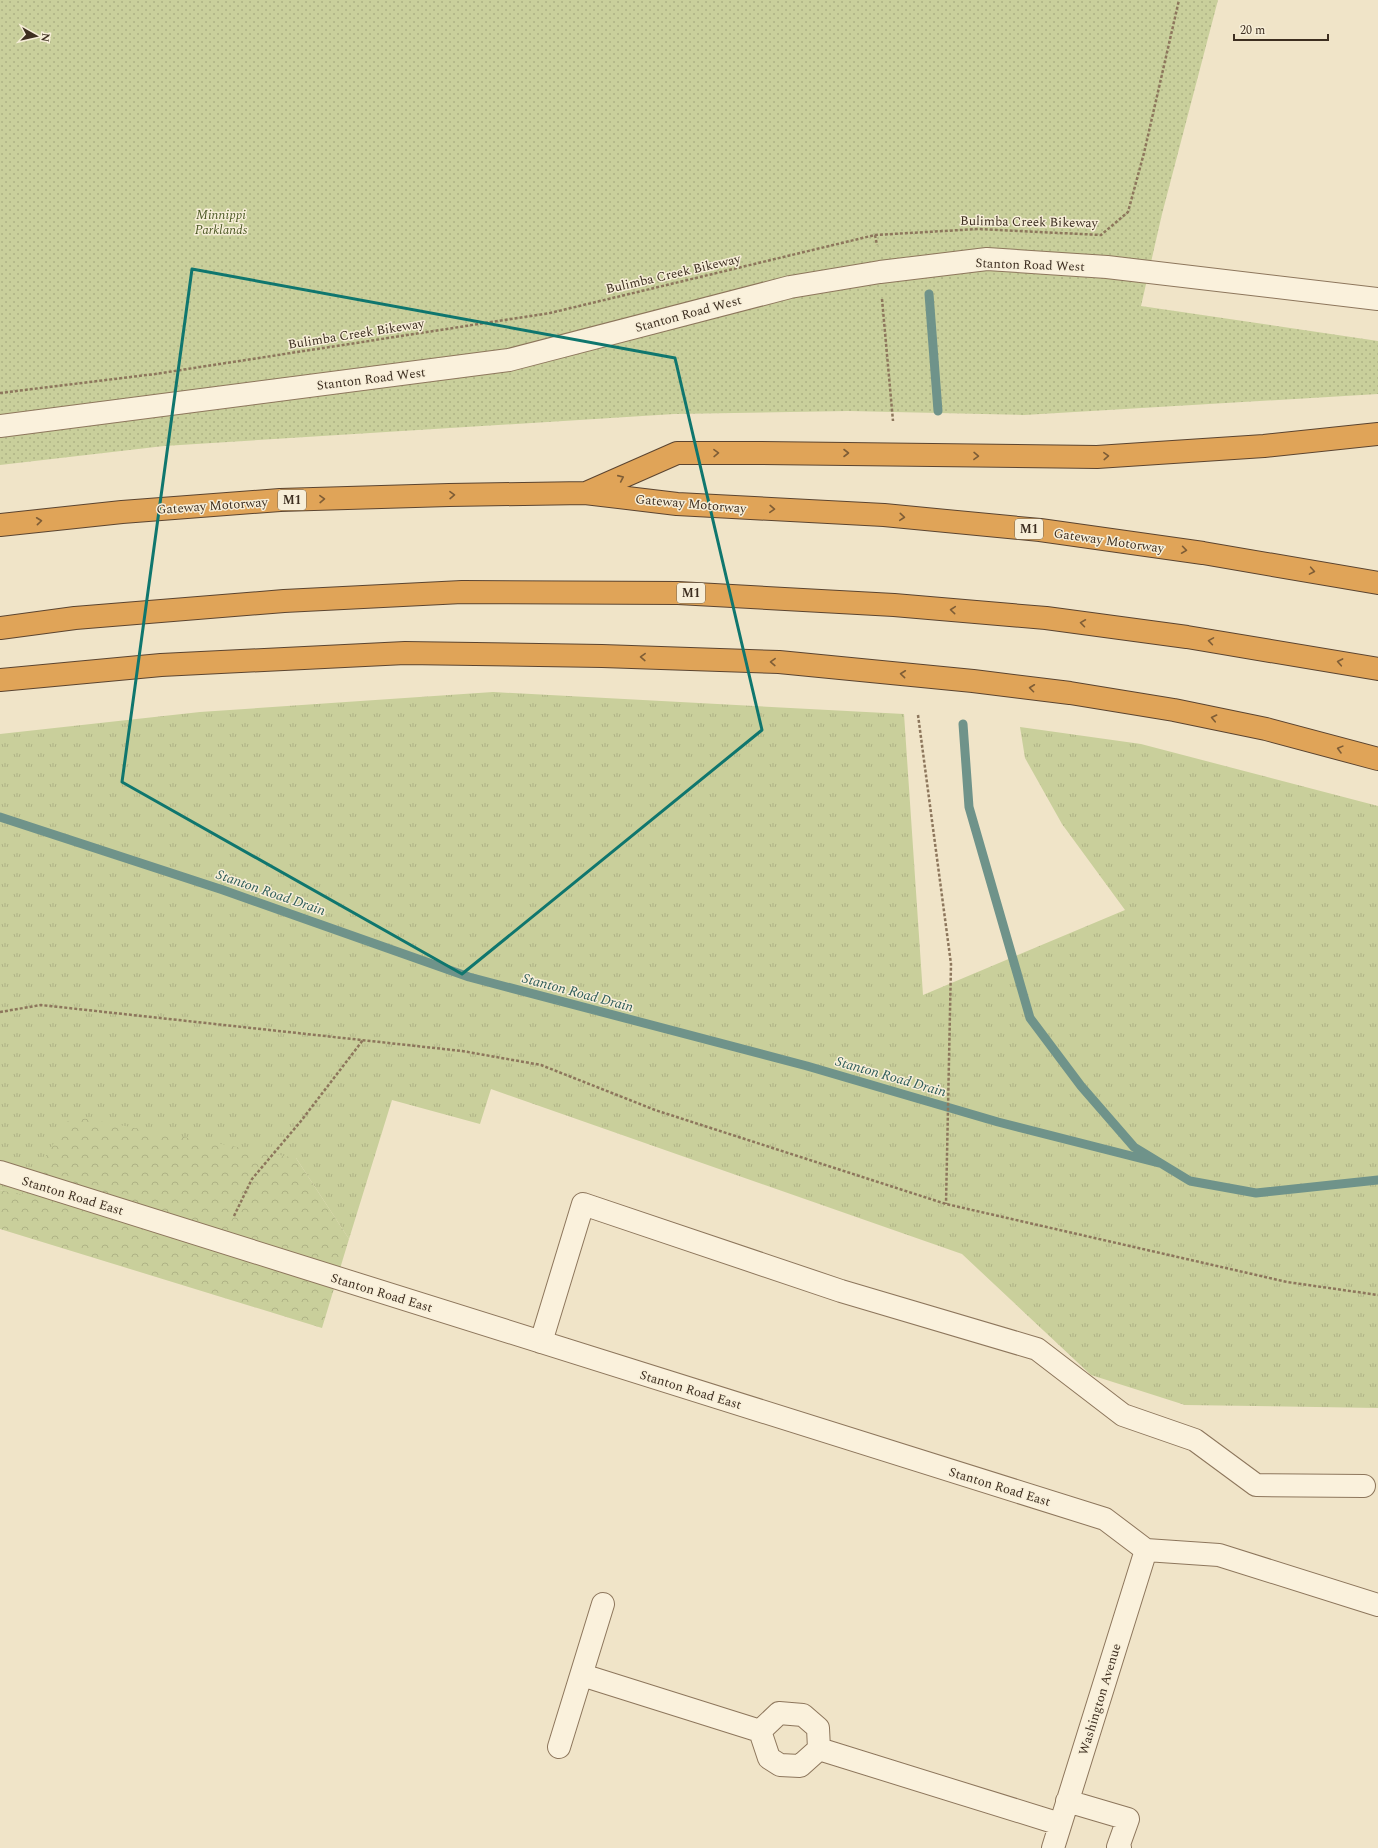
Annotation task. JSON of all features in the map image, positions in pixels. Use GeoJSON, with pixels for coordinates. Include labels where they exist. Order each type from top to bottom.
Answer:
{"type":"FeatureCollection","features":[{"type":"Feature","properties":{"kind":"highway"},"geometry":{"type":"LineString","coordinates":[[585,493],[677,453],[1097,457],[1264,446],[1378,434]]}},
{"type":"Feature","properties":{"kind":"highway","name":"Gateway Motorway"},"geometry":{"type":"LineString","coordinates":[[0,525],[122,512],[280,500],[585,493],[677,504],[884,515],[1040,530],[1203,553],[1378,583]]}},
{"type":"Feature","properties":{"kind":"highway","name":"M1"},"geometry":{"type":"LineString","coordinates":[[0,628],[75,618],[315,599],[462,592],[678,593],[894,605],[1046,618],[1187,637],[1378,669]]}},
{"type":"Feature","properties":{"kind":"highway"},"geometry":{"type":"LineString","coordinates":[[0,680],[160,665],[405,653],[602,656],[779,662],[973,681],[1070,693],[1174,710],[1266,729],[1378,759]]}},
{"type":"Feature","properties":{"kind":"street","name":"Stanton Road West"},"geometry":{"type":"LineString","coordinates":[[0,426],[509,360],[790,287],[880,272],[995,260],[1107,267],[1378,299]]}},
{"type":"Feature","properties":{"kind":"street","name":"Stanton Road East"},"geometry":{"type":"LineString","coordinates":[[0,1172],[1105,1519],[1146,1550]]}},
{"type":"Feature","properties":{"kind":"street"},"geometry":{"type":"LineString","coordinates":[[541,1342],[583,1204],[841,1291],[1037,1349],[1123,1415],[1195,1440],[1256,1485],[1364,1486]]}},
{"type":"Feature","properties":{"kind":"street"},"geometry":{"type":"LineString","coordinates":[[1146,1550],[1219,1555],[1378,1605]]}},
{"type":"Feature","properties":{"kind":"street","name":"Washington Avenue"},"geometry":{"type":"LineString","coordinates":[[1052,1848],[1146,1550]]}},
{"type":"Feature","properties":{"kind":"street"},"geometry":{"type":"LineString","coordinates":[[559,1747],[604,1604]]}},
{"type":"Feature","properties":{"kind":"street"},"geometry":{"type":"LineString","coordinates":[[582,1675],[760,1731]]}},
{"type":"Feature","properties":{"kind":"street"},"geometry":{"type":"LineString","coordinates":[[760,1731],[779,1713],[803,1714],[818,1728],[819,1749]]}},
{"type":"Feature","properties":{"kind":"street"},"geometry":{"type":"LineString","coordinates":[[760,1731],[769,1758],[780,1765],[800,1766],[819,1749]]}},
{"type":"Feature","properties":{"kind":"street"},"geometry":{"type":"LineString","coordinates":[[819,1749],[1060,1824]]}},
{"type":"Feature","properties":{"kind":"street"},"geometry":{"type":"LineString","coordinates":[[1067,1801],[1128,1819],[1118,1848],[1120,1848]]}},
{"type":"Feature","properties":{"kind":"path","name":"Bulimba Creek Bikeway"},"geometry":{"type":"LineString","coordinates":[[0,393],[155,374],[550,313],[875,235],[978,229],[1101,235],[1128,212],[1144,153],[1178,0]]}},
{"type":"Feature","properties":{"kind":"path"},"geometry":{"type":"LineString","coordinates":[[875,235],[880,272],[893,421]]}},
{"type":"Feature","properties":{"kind":"path"},"geometry":{"type":"LineString","coordinates":[[918,715],[951,964],[946,1204]]}},
{"type":"Feature","properties":{"kind":"path"},"geometry":{"type":"LineString","coordinates":[[0,1012],[41,1004],[462,1051],[541,1065],[655,1110],[946,1204],[1287,1282],[1378,1295]]}},
{"type":"Feature","properties":{"kind":"path"},"geometry":{"type":"LineString","coordinates":[[223,1242],[252,1179],[301,1121],[363,1040]]}},
{"type":"Feature","properties":{"kind":"highlighted area"},"geometry":{"type":"Polygon","coordinates":[[[192,269],[675,358],[762,730],[462,974],[122,782],[192,269]]]}},
{"type":"Feature","properties":{"kind":"green space","name":"Minnippi Parklands"},"geometry":{"type":"Polygon","coordinates":[[[0,0],[1218,0],[1162,214],[1141,306],[1378,341],[1378,394],[1024,415],[848,411],[674,414],[164,446],[0,465],[0,0]]]}},
{"type":"Feature","properties":{"kind":"green space"},"geometry":{"type":"Polygon","coordinates":[[[493,692],[904,714],[923,995],[1125,910],[1062,824],[1025,758],[1020,727],[1141,744],[1378,806],[1378,1408],[1185,1405],[1091,1375],[962,1254],[491,1089],[480,1124],[392,1100],[349,1239],[296,1158],[21,1196],[0,1190],[0,734],[200,712],[493,692]]]}},
{"type":"Feature","properties":{"kind":"green space"},"geometry":{"type":"Polygon","coordinates":[[[71,1116],[296,1158],[349,1239],[322,1328],[0,1229],[0,1190],[21,1195],[71,1116]]]}},
{"type":"Feature","properties":{"kind":"waterway"},"geometry":{"type":"LineString","coordinates":[[929,294],[938,411]]}},
{"type":"Feature","properties":{"kind":"waterway","name":"Stanton Road Drain"},"geometry":{"type":"LineString","coordinates":[[963,724],[969,807],[1030,1018],[1081,1086],[1134,1147],[1190,1181],[1256,1193],[1378,1180]]}},
{"type":"Feature","properties":{"kind":"waterway","name":"Stanton Road Drain"},"geometry":{"type":"LineString","coordinates":[[0,817],[223,890],[469,977],[807,1066],[998,1122],[1159,1163]]}}]}
